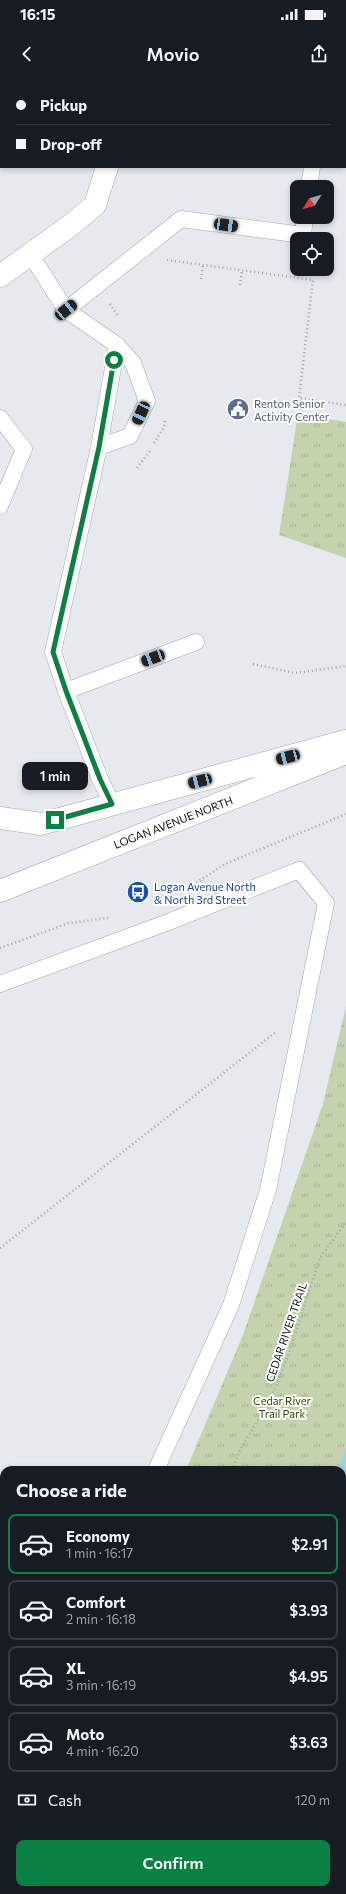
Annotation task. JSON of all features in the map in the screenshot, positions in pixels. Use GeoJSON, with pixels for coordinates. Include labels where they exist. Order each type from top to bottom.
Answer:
{"type":"FeatureCollection","features":[{"type":"Feature","properties":{"kind":"main road"},"geometry":{"type":"LineString","coordinates":[[0,276],[71,225],[95,205],[107,168]]}},
{"type":"Feature","properties":{"kind":"main road"},"geometry":{"type":"LineString","coordinates":[[0,818],[41,824],[346,741]]}},
{"type":"Feature","properties":{"kind":"main road","name":"LOGAN AVENUE NORTH"},"geometry":{"type":"LineString","coordinates":[[0,891],[264,787],[346,753]]}},
{"type":"Feature","properties":{"kind":"lane"},"geometry":{"type":"LineString","coordinates":[[310,180],[312,168]]}},
{"type":"Feature","properties":{"kind":"lane"},"geometry":{"type":"LineString","coordinates":[[66,310],[181,219],[303,235],[304,224]]}},
{"type":"Feature","properties":{"kind":"lane"},"geometry":{"type":"LineString","coordinates":[[30,254],[66,310],[117,345],[133,363],[147,401],[130,436],[99,447]]}},
{"type":"Feature","properties":{"kind":"lane"},"geometry":{"type":"LineString","coordinates":[[112,804],[100,779],[66,691],[53,652],[99,447],[117,345]]}},
{"type":"Feature","properties":{"kind":"lane"},"geometry":{"type":"LineString","coordinates":[[0,418],[24,449],[0,506]]}},
{"type":"Feature","properties":{"kind":"lane"},"geometry":{"type":"LineString","coordinates":[[66,691],[196,642]]}},
{"type":"Feature","properties":{"kind":"lane"},"geometry":{"type":"LineString","coordinates":[[0,984],[124,939],[299,870],[326,903],[268,1190],[231,1305],[158,1466]]}},
{"type":"Feature","properties":{"kind":"path"},"geometry":{"type":"LineString","coordinates":[[162,260],[174,260],[313,280],[299,398],[346,405]]}},
{"type":"Feature","properties":{"kind":"path"},"geometry":{"type":"LineString","coordinates":[[201,279],[203,264]]}},
{"type":"Feature","properties":{"kind":"path"},"geometry":{"type":"LineString","coordinates":[[240,285],[242,270]]}},
{"type":"Feature","properties":{"kind":"path"},"geometry":{"type":"LineString","coordinates":[[109,303],[122,322]]}},
{"type":"Feature","properties":{"kind":"path"},"geometry":{"type":"LineString","coordinates":[[137,468],[164,427],[165,413]]}},
{"type":"Feature","properties":{"kind":"path"},"geometry":{"type":"LineString","coordinates":[[253,664],[296,673],[346,666]]}},
{"type":"Feature","properties":{"kind":"path"},"geometry":{"type":"LineString","coordinates":[[188,888],[225,864],[346,814]]}},
{"type":"Feature","properties":{"kind":"path"},"geometry":{"type":"LineString","coordinates":[[0,948],[69,923],[111,917]]}},
{"type":"Feature","properties":{"kind":"path"},"geometry":{"type":"LineString","coordinates":[[0,1248],[305,1010]]}},
{"type":"Feature","properties":{"kind":"path","name":"CEDAR RIVER TRAIL"},"geometry":{"type":"LineString","coordinates":[[234,1466],[241,1448],[270,1401],[289,1353],[320,1258],[346,1222]]}},
{"type":"Feature","properties":{"kind":"green space"},"geometry":{"type":"Polygon","coordinates":[[[298,414],[346,422],[346,558],[279,535],[298,414]]]}},
{"type":"Feature","properties":{"kind":"green space","name":"Cedar River Trail Park"},"geometry":{"type":"Polygon","coordinates":[[[346,1006],[346,1446],[338,1466],[188,1466],[243,1335],[323,1104],[346,1006]]]}},
{"type":"Feature","properties":{"kind":"water"},"geometry":{"type":"Polygon","coordinates":[[[346,1446],[346,1466],[338,1466],[346,1446]]]}},
{"type":"Feature","properties":{"kind":"place","name":"Renton Senior Activity Center"},"geometry":{"type":"Point","coordinates":[238,409]}},
{"type":"Feature","properties":{"kind":"place","name":"Logan Avenue North & North 3rd Street"},"geometry":{"type":"Point","coordinates":[138,892]}},
{"type":"Feature","properties":{"kind":"route"},"geometry":{"type":"LineString","coordinates":[[55,820],[112,804],[100,779],[66,691],[53,652],[99,447],[114,360]]}}]}
